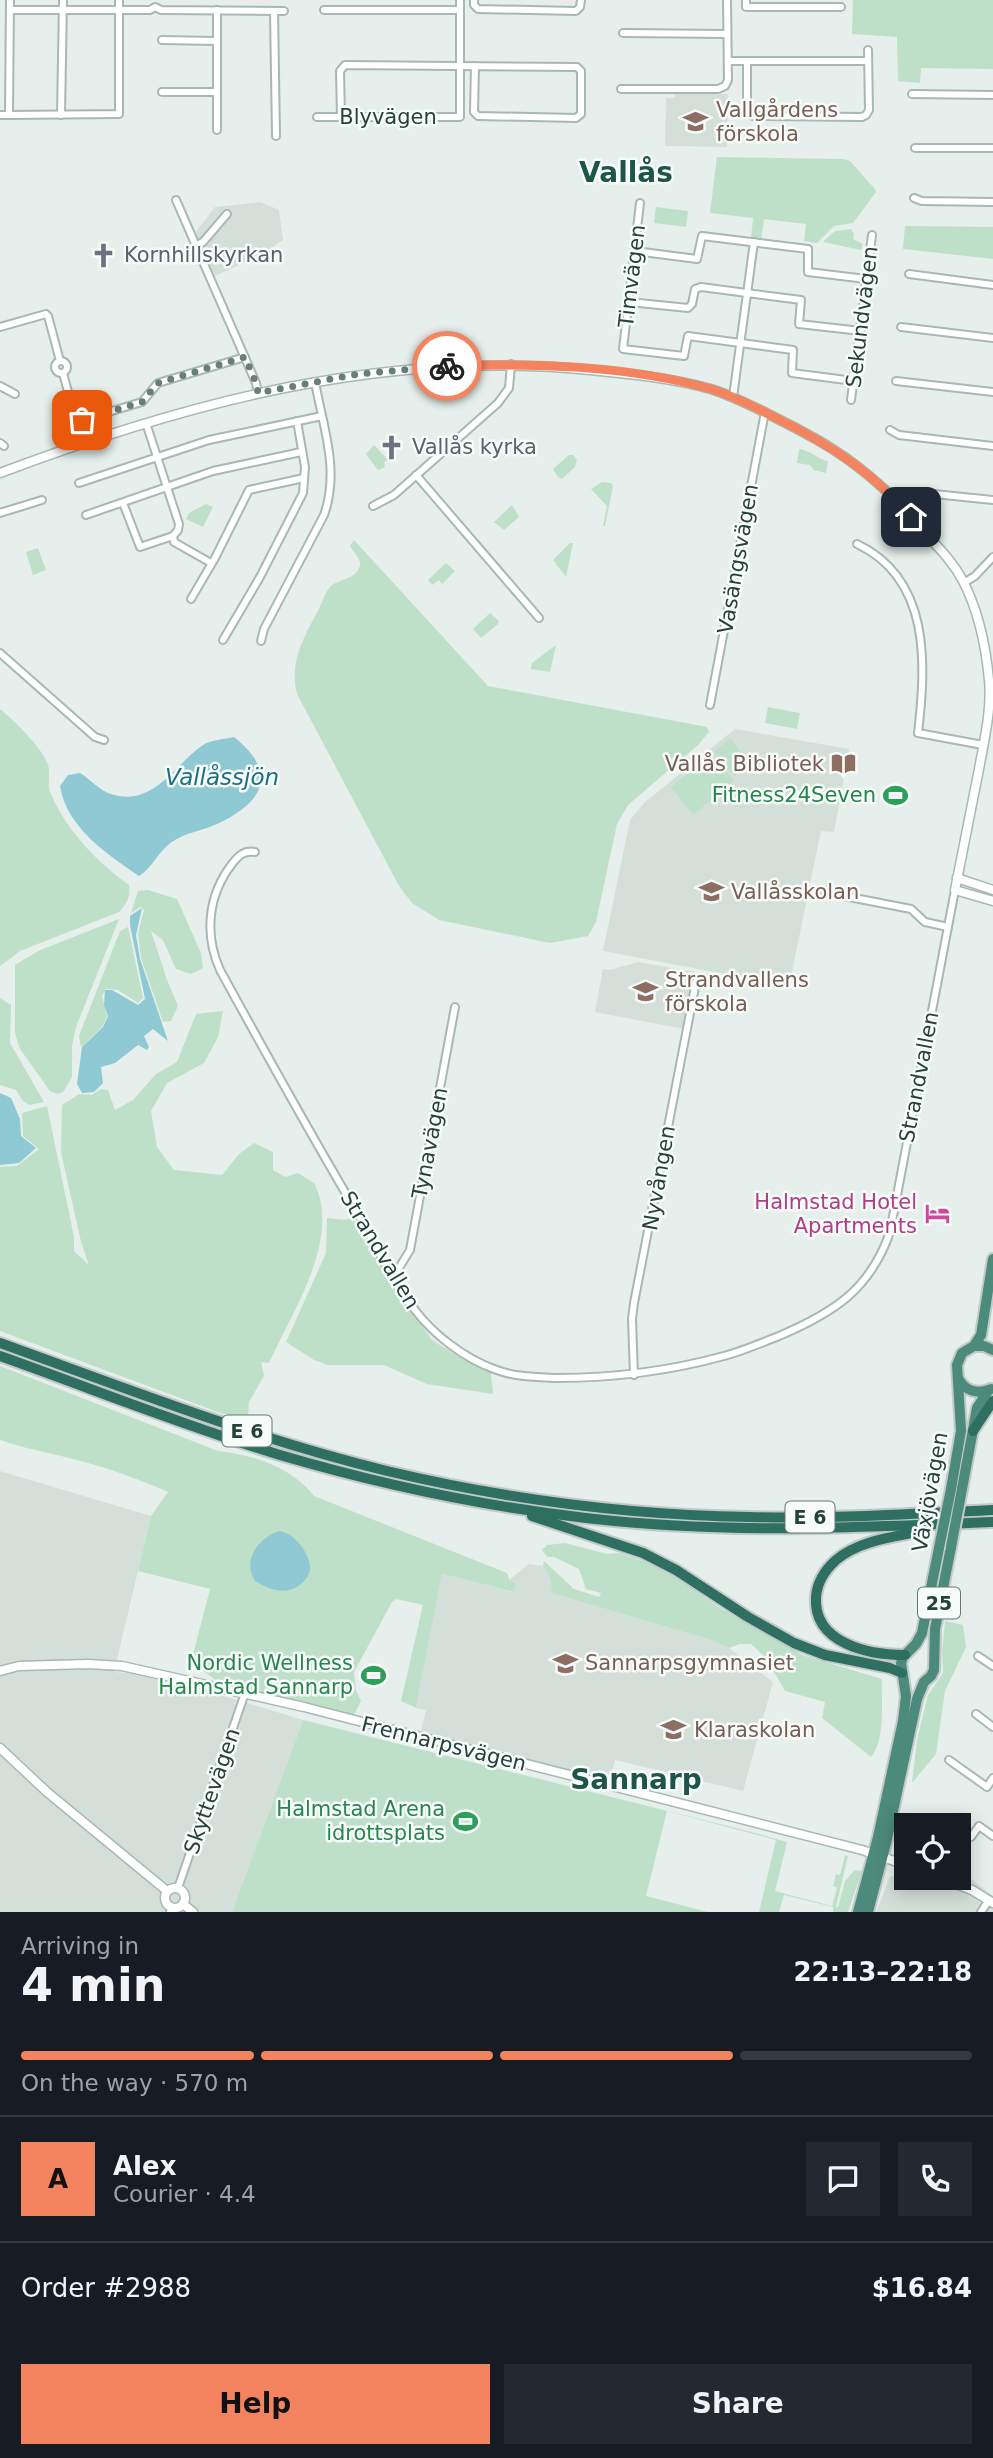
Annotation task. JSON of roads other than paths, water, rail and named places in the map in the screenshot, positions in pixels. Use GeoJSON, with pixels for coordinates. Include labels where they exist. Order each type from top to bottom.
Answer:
{"type":"FeatureCollection","features":[{"type":"Feature","properties":{"kind":"highway","name":"Växjövägen"},"geometry":{"type":"LineString","coordinates":[[957,1489],[961,1431],[957,1365],[958,1359],[974,1346],[981,1335],[993,1259]]}},
{"type":"Feature","properties":{"kind":"highway","name":"E 6"},"geometry":{"type":"LineString","coordinates":[[0,1343],[207,1418],[282,1442],[388,1471],[502,1493],[587,1506],[709,1516],[825,1517],[993,1510]]}},
{"type":"Feature","properties":{"kind":"highway"},"geometry":{"type":"LineString","coordinates":[[974,1346],[993,1350]]}},
{"type":"Feature","properties":{"kind":"highway","name":"E 6"},"geometry":{"type":"LineString","coordinates":[[0,1356],[203,1430],[278,1454],[385,1483],[499,1506],[586,1518],[709,1528],[824,1530],[993,1522]]}},
{"type":"Feature","properties":{"kind":"highway"},"geometry":{"type":"LineString","coordinates":[[958,1378],[972,1391],[991,1393]]}},
{"type":"Feature","properties":{"kind":"highway","name":"Växjövägen"},"geometry":{"type":"LineString","coordinates":[[868,1912],[903,1721],[905,1696],[901,1663],[919,1639],[945,1548],[973,1431],[991,1393]]}},
{"type":"Feature","properties":{"kind":"highway"},"geometry":{"type":"LineString","coordinates":[[952,1512],[993,1503]]}},
{"type":"Feature","properties":{"kind":"highway"},"geometry":{"type":"LineString","coordinates":[[499,1506],[643,1553],[676,1570],[794,1643],[825,1655],[890,1668],[911,1682],[923,1682]]}},
{"type":"Feature","properties":{"kind":"highway"},"geometry":{"type":"LineString","coordinates":[[933,1660],[924,1651],[908,1653],[855,1648],[830,1634],[817,1612],[816,1595],[820,1581],[836,1560],[854,1549],[875,1541],[959,1524]]}},
{"type":"Feature","properties":{"kind":"highway","name":"Växjövägen"},"geometry":{"type":"LineString","coordinates":[[858,1912],[879,1855],[917,1699],[923,1682],[933,1673],[935,1629],[945,1548]]}},
{"type":"Feature","properties":{"kind":"street"},"geometry":{"type":"LineString","coordinates":[[9,115],[10,0]]}},
{"type":"Feature","properties":{"kind":"street"},"geometry":{"type":"LineString","coordinates":[[61,115],[63,0]]}},
{"type":"Feature","properties":{"kind":"street"},"geometry":{"type":"LineString","coordinates":[[0,115],[120,114],[119,0]]}},
{"type":"Feature","properties":{"kind":"street"},"geometry":{"type":"LineString","coordinates":[[190,0],[190,10]]}},
{"type":"Feature","properties":{"kind":"street"},"geometry":{"type":"LineString","coordinates":[[249,0],[249,10]]}},
{"type":"Feature","properties":{"kind":"street"},"geometry":{"type":"LineString","coordinates":[[341,0],[342,10]]}},
{"type":"Feature","properties":{"kind":"street"},"geometry":{"type":"LineString","coordinates":[[460,0],[460,66]]}},
{"type":"Feature","properties":{"kind":"street"},"geometry":{"type":"LineString","coordinates":[[474,0],[478,9],[576,11],[580,7],[580,0]]}},
{"type":"Feature","properties":{"kind":"street"},"geometry":{"type":"LineString","coordinates":[[621,89],[718,89],[725,86],[728,80],[726,0]]}},
{"type":"Feature","properties":{"kind":"street"},"geometry":{"type":"LineString","coordinates":[[746,0],[746,7],[825,3],[841,7]]}},
{"type":"Feature","properties":{"kind":"street"},"geometry":{"type":"LineString","coordinates":[[10,10],[150,10],[155,3],[161,10],[284,11]]}},
{"type":"Feature","properties":{"kind":"street"},"geometry":{"type":"LineString","coordinates":[[217,10],[217,130]]}},
{"type":"Feature","properties":{"kind":"street"},"geometry":{"type":"LineString","coordinates":[[324,10],[460,10]]}},
{"type":"Feature","properties":{"kind":"street"},"geometry":{"type":"LineString","coordinates":[[274,11],[276,136]]}},
{"type":"Feature","properties":{"kind":"street"},"geometry":{"type":"LineString","coordinates":[[623,33],[726,34]]}},
{"type":"Feature","properties":{"kind":"street"},"geometry":{"type":"LineString","coordinates":[[162,40],[216,41]]}},
{"type":"Feature","properties":{"kind":"street"},"geometry":{"type":"LineString","coordinates":[[747,62],[747,112],[753,116],[866,115],[869,110],[868,50]]}},
{"type":"Feature","properties":{"kind":"street"},"geometry":{"type":"LineString","coordinates":[[727,61],[868,61]]}},
{"type":"Feature","properties":{"kind":"street"},"geometry":{"type":"LineString","coordinates":[[341,117],[340,71],[345,65],[475,66],[580,68],[581,114],[576,118],[478,117],[474,112],[475,66]]}},
{"type":"Feature","properties":{"kind":"street","name":"Blyvägen"},"geometry":{"type":"LineString","coordinates":[[317,117],[460,117],[460,66]]}},
{"type":"Feature","properties":{"kind":"street"},"geometry":{"type":"LineString","coordinates":[[162,92],[216,92]]}},
{"type":"Feature","properties":{"kind":"street"},"geometry":{"type":"LineString","coordinates":[[912,94],[993,95]]}},
{"type":"Feature","properties":{"kind":"street"},"geometry":{"type":"LineString","coordinates":[[915,148],[993,148]]}},
{"type":"Feature","properties":{"kind":"street"},"geometry":{"type":"LineString","coordinates":[[914,198],[922,201],[993,202]]}},
{"type":"Feature","properties":{"kind":"street"},"geometry":{"type":"LineString","coordinates":[[176,200],[245,357],[258,393]]}},
{"type":"Feature","properties":{"kind":"street","name":"Timvägen"},"geometry":{"type":"LineString","coordinates":[[640,203],[623,349],[684,356],[688,336],[741,343]]}},
{"type":"Feature","properties":{"kind":"street"},"geometry":{"type":"LineString","coordinates":[[197,245],[203,242],[227,214]]}},
{"type":"Feature","properties":{"kind":"street","name":"Sekundvägen"},"geometry":{"type":"LineString","coordinates":[[851,400],[872,235]]}},
{"type":"Feature","properties":{"kind":"street"},"geometry":{"type":"LineString","coordinates":[[635,251],[696,259],[702,236],[754,242],[808,249],[808,272],[866,279]]}},
{"type":"Feature","properties":{"kind":"street"},"geometry":{"type":"LineString","coordinates":[[733,397],[754,242]]}},
{"type":"Feature","properties":{"kind":"street"},"geometry":{"type":"LineString","coordinates":[[909,274],[993,285]]}},
{"type":"Feature","properties":{"kind":"street"},"geometry":{"type":"LineString","coordinates":[[629,302],[688,308],[698,288],[747,293],[801,300],[799,324],[861,331]]}},
{"type":"Feature","properties":{"kind":"street"},"geometry":{"type":"LineString","coordinates":[[0,327],[46,314],[60,361],[56,363],[55,370],[63,373],[77,419],[82,420],[142,402],[158,383],[245,357]]}},
{"type":"Feature","properties":{"kind":"street"},"geometry":{"type":"LineString","coordinates":[[901,327],[993,338]]}},
{"type":"Feature","properties":{"kind":"street"},"geometry":{"type":"LineString","coordinates":[[741,343],[793,351],[792,373],[854,381]]}},
{"type":"Feature","properties":{"kind":"street"},"geometry":{"type":"LineString","coordinates":[[373,506],[394,495],[503,398],[509,388],[511,363]]}},
{"type":"Feature","properties":{"kind":"street"},"geometry":{"type":"LineString","coordinates":[[0,473],[146,423],[258,393],[358,374],[425,367],[511,363],[654,376],[733,397],[836,449],[865,471],[896,499],[949,559],[964,583],[985,649],[990,683],[983,745],[955,890],[993,901]]}},
{"type":"Feature","properties":{"kind":"street"},"geometry":{"type":"LineString","coordinates":[[896,380],[993,393]]}},
{"type":"Feature","properties":{"kind":"street"},"geometry":{"type":"LineString","coordinates":[[261,641],[264,629],[324,515],[329,500],[332,464],[315,382]]}},
{"type":"Feature","properties":{"kind":"street"},"geometry":{"type":"LineString","coordinates":[[0,386],[15,394]]}},
{"type":"Feature","properties":{"kind":"street","name":"Vasängsvägen"},"geometry":{"type":"LineString","coordinates":[[710,705],[765,412]]}},
{"type":"Feature","properties":{"kind":"street"},"geometry":{"type":"LineString","coordinates":[[79,483],[209,440],[322,416]]}},
{"type":"Feature","properties":{"kind":"street"},"geometry":{"type":"LineString","coordinates":[[223,640],[303,493],[305,467],[296,421]]}},
{"type":"Feature","properties":{"kind":"street"},"geometry":{"type":"LineString","coordinates":[[146,423],[179,524],[173,539]]}},
{"type":"Feature","properties":{"kind":"street"},"geometry":{"type":"LineString","coordinates":[[890,430],[899,435],[993,446]]}},
{"type":"Feature","properties":{"kind":"street"},"geometry":{"type":"LineString","coordinates":[[86,515],[213,471],[301,452]]}},
{"type":"Feature","properties":{"kind":"street"},"geometry":{"type":"LineString","coordinates":[[416,475],[540,618]]}},
{"type":"Feature","properties":{"kind":"street"},"geometry":{"type":"LineString","coordinates":[[191,599],[249,491],[304,478]]}},
{"type":"Feature","properties":{"kind":"street"},"geometry":{"type":"LineString","coordinates":[[934,494],[993,500]]}},
{"type":"Feature","properties":{"kind":"street"},"geometry":{"type":"LineString","coordinates":[[0,513],[42,500]]}},
{"type":"Feature","properties":{"kind":"street"},"geometry":{"type":"LineString","coordinates":[[123,503],[140,547],[173,539],[211,563]]}},
{"type":"Feature","properties":{"kind":"street"},"geometry":{"type":"LineString","coordinates":[[858,544],[880,557],[899,576],[912,601],[924,678],[918,733],[983,745]]}},
{"type":"Feature","properties":{"kind":"street"},"geometry":{"type":"LineString","coordinates":[[964,583],[975,576],[993,557]]}},
{"type":"Feature","properties":{"kind":"street"},"geometry":{"type":"LineString","coordinates":[[0,653],[95,737],[104,740]]}},
{"type":"Feature","properties":{"kind":"street","name":"Strandvallen"},"geometry":{"type":"LineString","coordinates":[[255,852],[244,852],[236,859],[217,888],[210,934],[216,961],[259,1042],[415,1310],[438,1334],[466,1355],[496,1370],[530,1377],[634,1375],[676,1368],[730,1354],[786,1333],[839,1306],[854,1292],[872,1271],[890,1232],[955,890]]}},
{"type":"Feature","properties":{"kind":"street"},"geometry":{"type":"LineString","coordinates":[[957,878],[993,890]]}},
{"type":"Feature","properties":{"kind":"street"},"geometry":{"type":"LineString","coordinates":[[823,890],[911,909],[925,922],[948,927]]}},
{"type":"Feature","properties":{"kind":"street","name":"Nyvången"},"geometry":{"type":"LineString","coordinates":[[634,1375],[634,1303],[696,982]]}},
{"type":"Feature","properties":{"kind":"street","name":"Tynavägen"},"geometry":{"type":"LineString","coordinates":[[391,1272],[399,1268],[410,1250],[455,1007]]}},
{"type":"Feature","properties":{"kind":"street"},"geometry":{"type":"LineString","coordinates":[[978,1656],[993,1666]]}},
{"type":"Feature","properties":{"kind":"street","name":"Frennarpsvägen"},"geometry":{"type":"LineString","coordinates":[[0,1671],[19,1666],[122,1666],[245,1693],[894,1861]]}},
{"type":"Feature","properties":{"kind":"street","name":"Skyttevägen"},"geometry":{"type":"LineString","coordinates":[[178,1888],[245,1693]]}},
{"type":"Feature","properties":{"kind":"street"},"geometry":{"type":"LineString","coordinates":[[976,1714],[993,1727]]}},
{"type":"Feature","properties":{"kind":"street"},"geometry":{"type":"LineString","coordinates":[[0,1748],[47,1792],[167,1891]]}},
{"type":"Feature","properties":{"kind":"street"},"geometry":{"type":"LineString","coordinates":[[949,1760],[987,1787],[993,1778]]}},
{"type":"Feature","properties":{"kind":"street"},"geometry":{"type":"LineString","coordinates":[[971,1837],[979,1826],[993,1836]]}},
{"type":"Feature","properties":{"kind":"street"},"geometry":{"type":"LineString","coordinates":[[178,1888],[185,1895],[183,1904],[171,1910],[165,1901],[167,1891],[178,1888]]}},
{"type":"Feature","properties":{"kind":"street"},"geometry":{"type":"LineString","coordinates":[[968,1890],[992,1900],[981,1912]]}},
{"type":"Feature","properties":{"kind":"street"},"geometry":{"type":"LineString","coordinates":[[183,1904],[193,1912]]}},
{"type":"Feature","properties":{"kind":"water","name":"Vallåssjön"},"geometry":{"type":"Polygon","coordinates":[[[234,737],[257,763],[261,775],[255,796],[246,806],[217,824],[171,843],[139,876],[79,827],[64,801],[60,786],[68,775],[80,773],[111,794],[126,797],[139,795],[162,782],[203,745],[234,737]]]}},
{"type":"Feature","properties":{"kind":"water"},"geometry":{"type":"Polygon","coordinates":[[[142,908],[136,935],[140,959],[168,1041],[153,1029],[144,1036],[149,1047],[147,1050],[138,1045],[115,1063],[101,1067],[103,1083],[94,1092],[82,1093],[77,1084],[82,1047],[103,1027],[108,1016],[104,1005],[105,990],[112,990],[138,1005],[145,999],[130,925],[130,916],[142,908]]]}},
{"type":"Feature","properties":{"kind":"water"},"geometry":{"type":"Polygon","coordinates":[[[0,1093],[11,1098],[20,1119],[21,1136],[36,1148],[19,1163],[0,1165],[0,1093]]]}},
{"type":"Feature","properties":{"kind":"water"},"geometry":{"type":"Polygon","coordinates":[[[279,1531],[290,1535],[299,1544],[307,1555],[310,1566],[305,1580],[293,1589],[281,1591],[255,1581],[250,1565],[259,1544],[279,1531]]]}},
{"type":"Feature","properties":{"kind":"place","name":"Vallgårdens förskola"},"geometry":{"type":"Point","coordinates":[696,122]}},
{"type":"Feature","properties":{"kind":"place","name":"Kornhillskyrkan"},"geometry":{"type":"Point","coordinates":[104,255]}},
{"type":"Feature","properties":{"kind":"place","name":"Vallås kyrka"},"geometry":{"type":"Point","coordinates":[392,447]}},
{"type":"Feature","properties":{"kind":"place","name":"Vallås Bibliotek"},"geometry":{"type":"Point","coordinates":[844,764]}},
{"type":"Feature","properties":{"kind":"place","name":"Fitness24Seven"},"geometry":{"type":"Point","coordinates":[896,795]}},
{"type":"Feature","properties":{"kind":"place","name":"Vallåsskolan"},"geometry":{"type":"Point","coordinates":[711,892]}},
{"type":"Feature","properties":{"kind":"place","name":"Strandvallens förskola"},"geometry":{"type":"Point","coordinates":[645,992]}},
{"type":"Feature","properties":{"kind":"place","name":"Halmstad Hotel Apartments"},"geometry":{"type":"Point","coordinates":[937,1214]}},
{"type":"Feature","properties":{"kind":"place","name":"Sannarpsgymnasiet"},"geometry":{"type":"Point","coordinates":[565,1663]}},
{"type":"Feature","properties":{"kind":"place","name":"Nordic Wellness Halmstad Sannarp"},"geometry":{"type":"Point","coordinates":[373,1675]}},
{"type":"Feature","properties":{"kind":"place","name":"Klaraskolan"},"geometry":{"type":"Point","coordinates":[674,1730]}},
{"type":"Feature","properties":{"kind":"place","name":"Halmstad Arena idrottsplats"},"geometry":{"type":"Point","coordinates":[465,1821]}},
{"type":"Feature","properties":{"kind":"district","name":"Vallås"},"geometry":{"type":"Point","coordinates":[626,172]}},
{"type":"Feature","properties":{"kind":"district","name":"Sannarp"},"geometry":{"type":"Point","coordinates":[636,1779]}}]}
